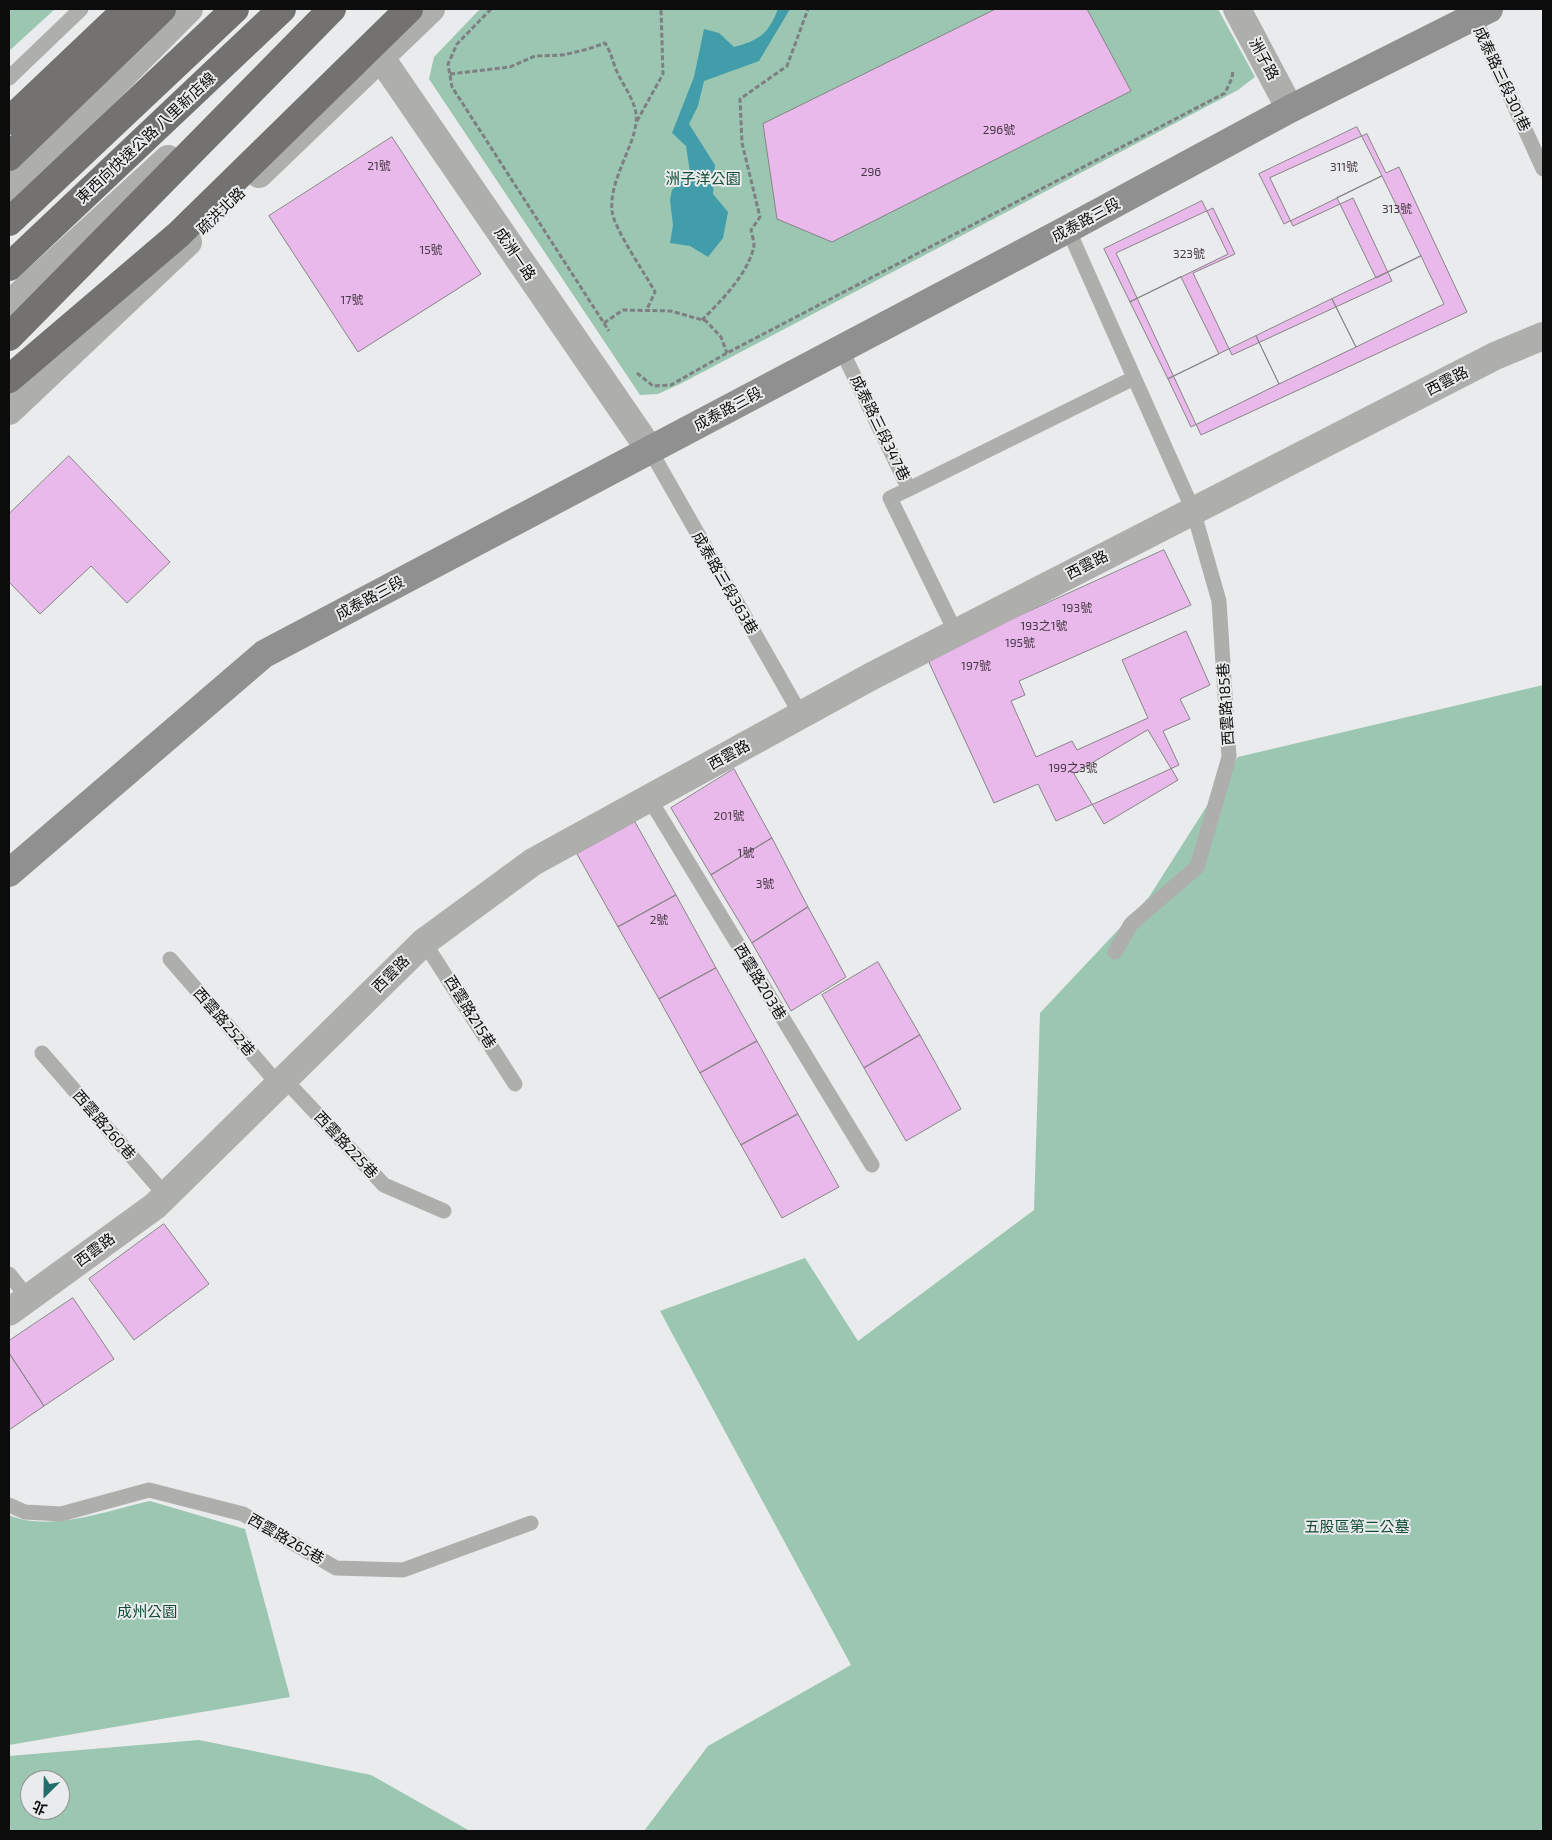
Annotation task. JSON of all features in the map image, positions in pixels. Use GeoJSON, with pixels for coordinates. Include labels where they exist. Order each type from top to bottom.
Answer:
{"type":"FeatureCollection","features":[{"type":"Feature","properties":{"kind":"highway"},"geometry":{"type":"LineString","coordinates":[[9,121],[127,9]]}},
{"type":"Feature","properties":{"kind":"highway"},"geometry":{"type":"LineString","coordinates":[[9,157],[162,9]]}},
{"type":"Feature","properties":{"kind":"highway"},"geometry":{"type":"LineString","coordinates":[[9,222],[235,9]]}},
{"type":"Feature","properties":{"kind":"highway","name":"東西向快速公路 八里新店線"},"geometry":{"type":"LineString","coordinates":[[9,267],[282,9]]}},
{"type":"Feature","properties":{"kind":"highway"},"geometry":{"type":"LineString","coordinates":[[9,337],[332,9]]}},
{"type":"Feature","properties":{"kind":"highway"},"geometry":{"type":"LineString","coordinates":[[16,372],[178,235],[409,9]]}},
{"type":"Feature","properties":{"kind":"main road","name":"成泰路三段"},"geometry":{"type":"LineString","coordinates":[[9,873],[264,654],[1068,229],[1290,109],[1482,13]]}},
{"type":"Feature","properties":{"kind":"street"},"geometry":{"type":"LineString","coordinates":[[9,190],[189,9]]}},
{"type":"Feature","properties":{"kind":"street"},"geometry":{"type":"LineString","coordinates":[[9,305],[332,9]]}},
{"type":"Feature","properties":{"kind":"street","name":"疏洪北路"},"geometry":{"type":"LineString","coordinates":[[9,411],[431,9]]}},
{"type":"Feature","properties":{"kind":"street","name":"洲子路"},"geometry":{"type":"LineString","coordinates":[[1237,9],[1290,109]]}},
{"type":"Feature","properties":{"kind":"street","name":"成洲一路"},"geometry":{"type":"LineString","coordinates":[[380,58],[650,450]]}},
{"type":"Feature","properties":{"kind":"street","name":"西雲路"},"geometry":{"type":"LineString","coordinates":[[18,1305],[155,1206],[424,942],[533,862],[800,716],[1192,510],[1495,356],[1543,336]]}},
{"type":"Feature","properties":{"kind":"lane"},"geometry":{"type":"LineString","coordinates":[[9,78],[80,9]]}},
{"type":"Feature","properties":{"kind":"lane","name":"成泰路三段301巷"},"geometry":{"type":"LineString","coordinates":[[1482,13],[1538,144],[1543,169]]}},
{"type":"Feature","properties":{"kind":"lane","name":"西雲路185巷"},"geometry":{"type":"LineString","coordinates":[[1068,229],[1192,510],[1219,601],[1230,757],[1197,867],[1131,924],[1115,952]]}},
{"type":"Feature","properties":{"kind":"lane","name":"成泰路三段347巷"},"geometry":{"type":"LineString","coordinates":[[841,349],[909,489],[890,498],[956,633]]}},
{"type":"Feature","properties":{"kind":"lane"},"geometry":{"type":"LineString","coordinates":[[909,489],[1134,378]]}},
{"type":"Feature","properties":{"kind":"lane","name":"成泰路三段363巷"},"geometry":{"type":"LineString","coordinates":[[650,450],[800,716]]}},
{"type":"Feature","properties":{"kind":"lane","name":"西雲路203巷"},"geometry":{"type":"LineString","coordinates":[[648,798],[872,1165]]}},
{"type":"Feature","properties":{"kind":"lane","name":"西雲路215巷"},"geometry":{"type":"LineString","coordinates":[[424,942],[515,1084]]}},
{"type":"Feature","properties":{"kind":"lane","name":"西雲路252巷"},"geometry":{"type":"LineString","coordinates":[[170,959],[281,1082]]}},
{"type":"Feature","properties":{"kind":"lane","name":"西雲路260巷"},"geometry":{"type":"LineString","coordinates":[[42,1053],[166,1196]]}},
{"type":"Feature","properties":{"kind":"lane","name":"西雲路225巷"},"geometry":{"type":"LineString","coordinates":[[281,1082],[384,1185],[444,1211]]}},
{"type":"Feature","properties":{"kind":"lane"},"geometry":{"type":"LineString","coordinates":[[9,1274],[18,1305]]}},
{"type":"Feature","properties":{"kind":"lane","name":"西雲路265巷"},"geometry":{"type":"LineString","coordinates":[[9,1505],[25,1512],[61,1514],[149,1490],[243,1514],[336,1568],[403,1570],[530,1524]]}},
{"type":"Feature","properties":{"kind":"path"},"geometry":{"type":"LineString","coordinates":[[491,9],[457,44],[448,64],[452,87],[614,339]]}},
{"type":"Feature","properties":{"kind":"path"},"geometry":{"type":"LineString","coordinates":[[647,309],[655,292],[625,241],[612,211],[616,182],[637,122],[663,74],[661,9]]}},
{"type":"Feature","properties":{"kind":"path"},"geometry":{"type":"LineString","coordinates":[[702,320],[728,296],[743,270],[754,245],[752,230],[760,218],[742,143],[740,99],[787,66],[808,9]]}},
{"type":"Feature","properties":{"kind":"path"},"geometry":{"type":"LineString","coordinates":[[450,74],[510,67],[535,56],[563,55],[588,50],[605,43],[611,53],[615,68],[628,89],[637,122]]}},
{"type":"Feature","properties":{"kind":"path"},"geometry":{"type":"LineString","coordinates":[[635,372],[653,386],[671,385],[727,353],[1224,93],[1232,78],[1233,60]]}},
{"type":"Feature","properties":{"kind":"path"},"geometry":{"type":"LineString","coordinates":[[604,323],[623,310],[671,311],[706,321],[721,337],[727,353]]}},
{"type":"Feature","properties":{"kind":"green space"},"geometry":{"type":"Polygon","coordinates":[[[9,9],[55,9],[9,51],[9,9]]]}},
{"type":"Feature","properties":{"kind":"green space","name":"洲子洋公園"},"geometry":{"type":"Polygon","coordinates":[[[480,9],[1218,9],[1255,77],[1238,90],[680,384],[658,394],[640,395],[429,79],[434,57],[480,9]]]}},
{"type":"Feature","properties":{"kind":"green space","name":"五股區第二公墓"},"geometry":{"type":"Polygon","coordinates":[[[1543,685],[1543,1831],[644,1831],[708,1746],[851,1665],[660,1311],[805,1258],[858,1341],[1034,1210],[1040,1013],[1149,897],[1238,757],[1543,685]]]}},
{"type":"Feature","properties":{"kind":"green space","name":"成州公園"},"geometry":{"type":"Polygon","coordinates":[[[150,1501],[245,1529],[290,1697],[9,1745],[9,1515],[25,1520],[42,1522],[60,1521],[150,1501]]]}},
{"type":"Feature","properties":{"kind":"green space"},"geometry":{"type":"Polygon","coordinates":[[[199,1740],[371,1775],[470,1831],[9,1831],[9,1756],[199,1740]]]}},
{"type":"Feature","properties":{"kind":"water"},"geometry":{"type":"Polygon","coordinates":[[[778,9],[790,9],[759,61],[704,81],[698,106],[689,124],[715,165],[713,194],[728,212],[723,238],[708,257],[690,246],[670,243],[673,225],[670,200],[672,190],[690,172],[686,146],[672,133],[694,77],[704,29],[719,33],[734,47],[750,42],[762,35],[771,24],[778,9]]]}},
{"type":"Feature","properties":{"kind":"building"},"geometry":{"type":"Polygon","coordinates":[[[996,9],[1087,9],[1131,91],[832,242],[777,219],[763,124],[996,9]]]}},
{"type":"Feature","properties":{"kind":"building"},"geometry":{"type":"Polygon","coordinates":[[[1357,127],[1382,176],[1284,224],[1259,174],[1357,127]]]}},
{"type":"Feature","properties":{"kind":"building"},"geometry":{"type":"Polygon","coordinates":[[[1367,134],[1386,173],[1399,167],[1467,312],[1201,435],[1116,253],[1213,208],[1235,254],[1193,273],[1232,355],[1392,281],[1353,198],[1293,226],[1270,178],[1367,134]]]}},
{"type":"Feature","properties":{"kind":"building"},"geometry":{"type":"Polygon","coordinates":[[[392,137],[481,274],[358,352],[269,216],[392,137]]]}},
{"type":"Feature","properties":{"kind":"building"},"geometry":{"type":"Polygon","coordinates":[[[1382,176],[1421,256],[1376,278],[1337,198],[1382,176]]]}},
{"type":"Feature","properties":{"kind":"building"},"geometry":{"type":"Polygon","coordinates":[[[1202,201],[1228,254],[1130,302],[1104,249],[1202,201]]]}},
{"type":"Feature","properties":{"kind":"building"},"geometry":{"type":"Polygon","coordinates":[[[1421,256],[1444,304],[1356,347],[1332,299],[1421,256]]]}},
{"type":"Feature","properties":{"kind":"building"},"geometry":{"type":"Polygon","coordinates":[[[1181,277],[1219,354],[1168,379],[1130,302],[1181,277]]]}},
{"type":"Feature","properties":{"kind":"building"},"geometry":{"type":"Polygon","coordinates":[[[1332,299],[1356,347],[1279,384],[1256,336],[1332,299]]]}},
{"type":"Feature","properties":{"kind":"building"},"geometry":{"type":"Polygon","coordinates":[[[1256,336],[1279,384],[1191,427],[1168,379],[1256,336]]]}},
{"type":"Feature","properties":{"kind":"building"},"geometry":{"type":"Polygon","coordinates":[[[69,456],[170,562],[127,603],[91,566],[40,614],[9,582],[9,514],[69,456]]]}},
{"type":"Feature","properties":{"kind":"building"},"geometry":{"type":"Polygon","coordinates":[[[1164,550],[1191,605],[1019,681],[1025,695],[1011,701],[1036,757],[1072,741],[1077,750],[1148,718],[1122,660],[1186,631],[1210,685],[1180,699],[1190,719],[1163,731],[1179,765],[1056,821],[1038,784],[994,803],[927,658],[1164,550]]]}},
{"type":"Feature","properties":{"kind":"building"},"geometry":{"type":"Polygon","coordinates":[[[1148,730],[1178,780],[1104,824],[1074,774],[1148,730]]]}},
{"type":"Feature","properties":{"kind":"building"},"geometry":{"type":"Polygon","coordinates":[[[734,769],[772,838],[711,875],[671,808],[734,769]]]}},
{"type":"Feature","properties":{"kind":"building"},"geometry":{"type":"Polygon","coordinates":[[[635,822],[676,895],[618,927],[577,854],[635,822]]]}},
{"type":"Feature","properties":{"kind":"building"},"geometry":{"type":"Polygon","coordinates":[[[772,838],[808,907],[752,943],[711,875],[772,838]]]}},
{"type":"Feature","properties":{"kind":"building"},"geometry":{"type":"Polygon","coordinates":[[[676,895],[716,968],[659,999],[618,927],[676,895]]]}},
{"type":"Feature","properties":{"kind":"building"},"geometry":{"type":"Polygon","coordinates":[[[808,907],[846,977],[791,1011],[752,943],[808,907]]]}},
{"type":"Feature","properties":{"kind":"building"},"geometry":{"type":"Polygon","coordinates":[[[878,962],[920,1035],[864,1068],[822,995],[878,962]]]}},
{"type":"Feature","properties":{"kind":"building"},"geometry":{"type":"Polygon","coordinates":[[[716,968],[757,1041],[700,1073],[659,999],[716,968]]]}},
{"type":"Feature","properties":{"kind":"building"},"geometry":{"type":"Polygon","coordinates":[[[920,1035],[961,1109],[906,1141],[864,1068],[920,1035]]]}},
{"type":"Feature","properties":{"kind":"building"},"geometry":{"type":"Polygon","coordinates":[[[757,1041],[798,1114],[741,1145],[700,1073],[757,1041]]]}},
{"type":"Feature","properties":{"kind":"building"},"geometry":{"type":"Polygon","coordinates":[[[798,1114],[839,1187],[782,1218],[741,1145],[798,1114]]]}},
{"type":"Feature","properties":{"kind":"building"},"geometry":{"type":"Polygon","coordinates":[[[164,1224],[209,1284],[134,1340],[89,1279],[164,1224]]]}},
{"type":"Feature","properties":{"kind":"building"},"geometry":{"type":"Polygon","coordinates":[[[73,1298],[114,1359],[44,1406],[9,1353],[9,1341],[73,1298]]]}},
{"type":"Feature","properties":{"kind":"building"},"geometry":{"type":"Polygon","coordinates":[[[9,1353],[44,1406],[9,1430],[9,1353]]]}}]}
